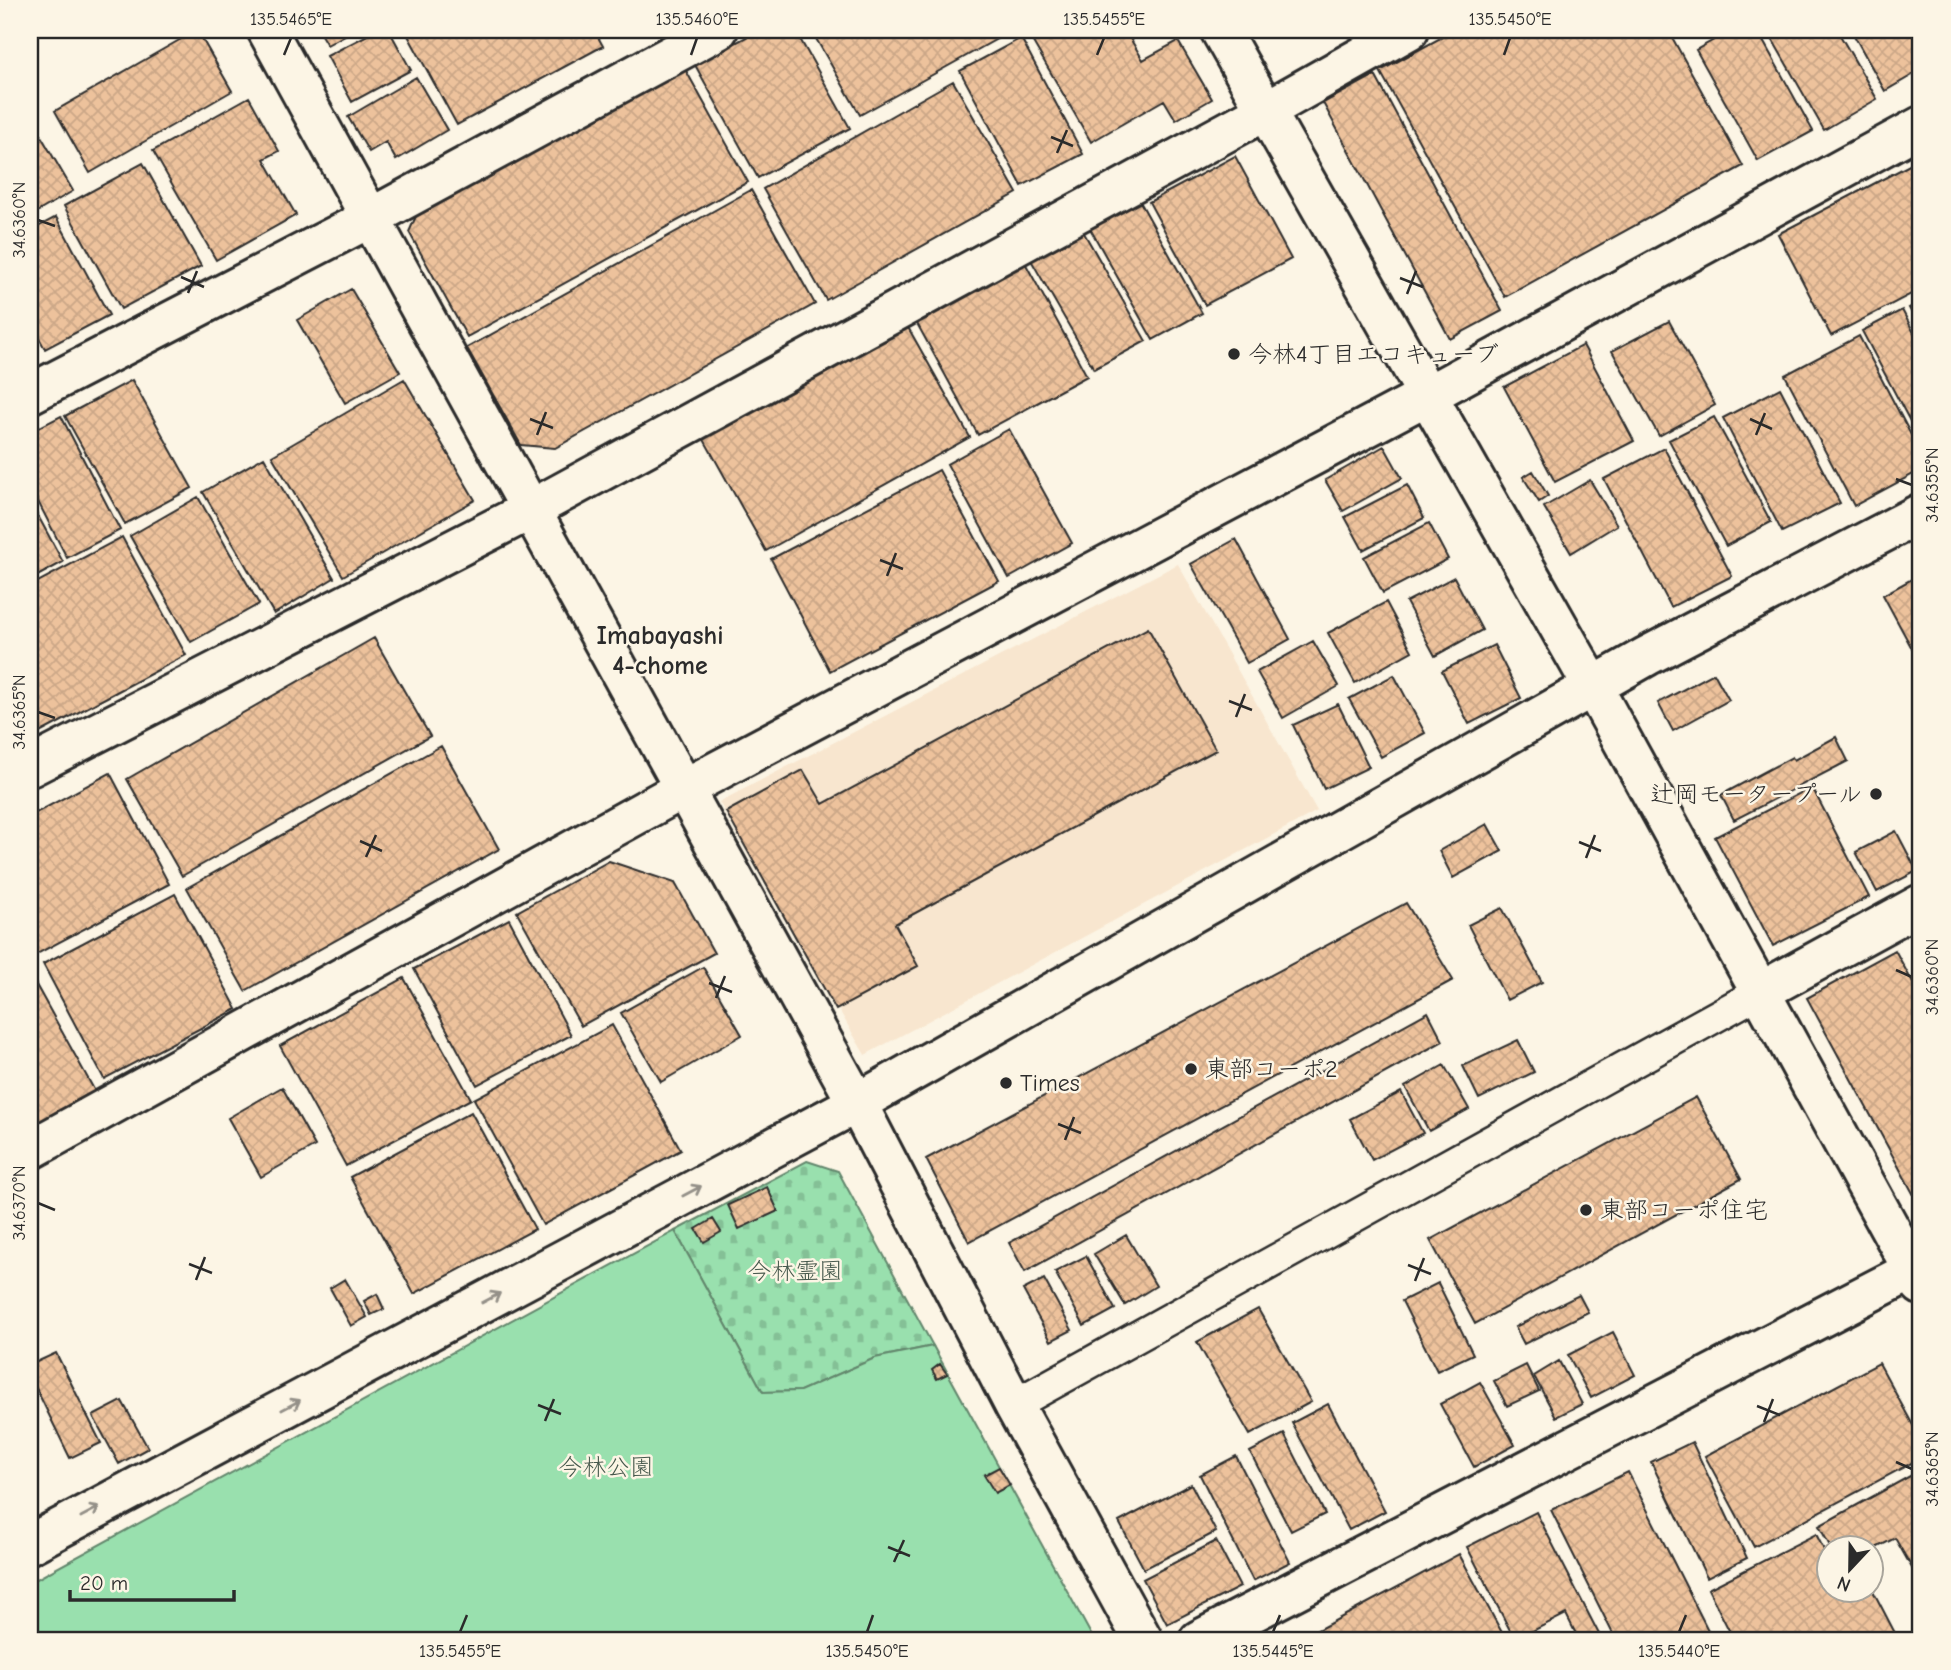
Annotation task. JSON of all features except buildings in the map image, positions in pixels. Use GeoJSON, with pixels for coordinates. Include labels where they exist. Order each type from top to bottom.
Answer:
{"type":"FeatureCollection","features":[{"type":"Feature","properties":{"kind":"street"},"geometry":{"type":"LineString","coordinates":[[267,30],[857,1103],[1014,1405],[1143,1640]]}},
{"type":"Feature","properties":{"kind":"street"},"geometry":{"type":"LineString","coordinates":[[30,394],[372,217],[718,30]]}},
{"type":"Feature","properties":{"kind":"street"},"geometry":{"type":"LineString","coordinates":[[1199,1640],[1917,1278],[1593,687],[1220,30]]}},
{"type":"Feature","properties":{"kind":"street"},"geometry":{"type":"LineString","coordinates":[[30,767],[530,510],[1409,30]]}},
{"type":"Feature","properties":{"kind":"street"},"geometry":{"type":"LineString","coordinates":[[30,1150],[683,789],[1426,396],[1921,126]]}},
{"type":"Feature","properties":{"kind":"street"},"geometry":{"type":"LineString","coordinates":[[30,1544],[857,1103],[1593,687],[1921,513]]}},
{"type":"Feature","properties":{"kind":"street"},"geometry":{"type":"LineString","coordinates":[[1760,992],[1921,904]]}},
{"type":"Feature","properties":{"kind":"lane"},"geometry":{"type":"LineString","coordinates":[[1014,1405],[1760,992]]}},
{"type":"Feature","properties":{"kind":"shaded area"},"geometry":{"type":"Polygon","coordinates":[[[1178,564],[1317,811],[865,1055],[719,802],[1178,564]]]}},
{"type":"Feature","properties":{"kind":"green space","name":"今林霊園"},"geometry":{"type":"Polygon","coordinates":[[[807,1161],[838,1171],[933,1346],[875,1358],[800,1391],[763,1392],[675,1231],[807,1161]]]}},
{"type":"Feature","properties":{"kind":"green space","name":"今林公園"},"geometry":{"type":"Polygon","coordinates":[[[675,1231],[763,1392],[800,1391],[875,1358],[933,1346],[1094,1640],[35,1640],[29,1611],[33,1581],[675,1231]]]}},
{"type":"Feature","properties":{"kind":"place","name":"今林4丁目エコキューブ"},"geometry":{"type":"Point","coordinates":[1234,354]}},
{"type":"Feature","properties":{"kind":"place","name":"辻岡モータープール"},"geometry":{"type":"Point","coordinates":[1876,794]}},
{"type":"Feature","properties":{"kind":"place","name":"東部コーポ2"},"geometry":{"type":"Point","coordinates":[1191,1069]}},
{"type":"Feature","properties":{"kind":"place","name":"Times"},"geometry":{"type":"Point","coordinates":[1006,1083]}},
{"type":"Feature","properties":{"kind":"place","name":"東部コーポ住宅"},"geometry":{"type":"Point","coordinates":[1586,1210]}},
{"type":"Feature","properties":{"kind":"district","name":"Imabayashi 4-chome"},"geometry":{"type":"Point","coordinates":[660,651]}}]}
